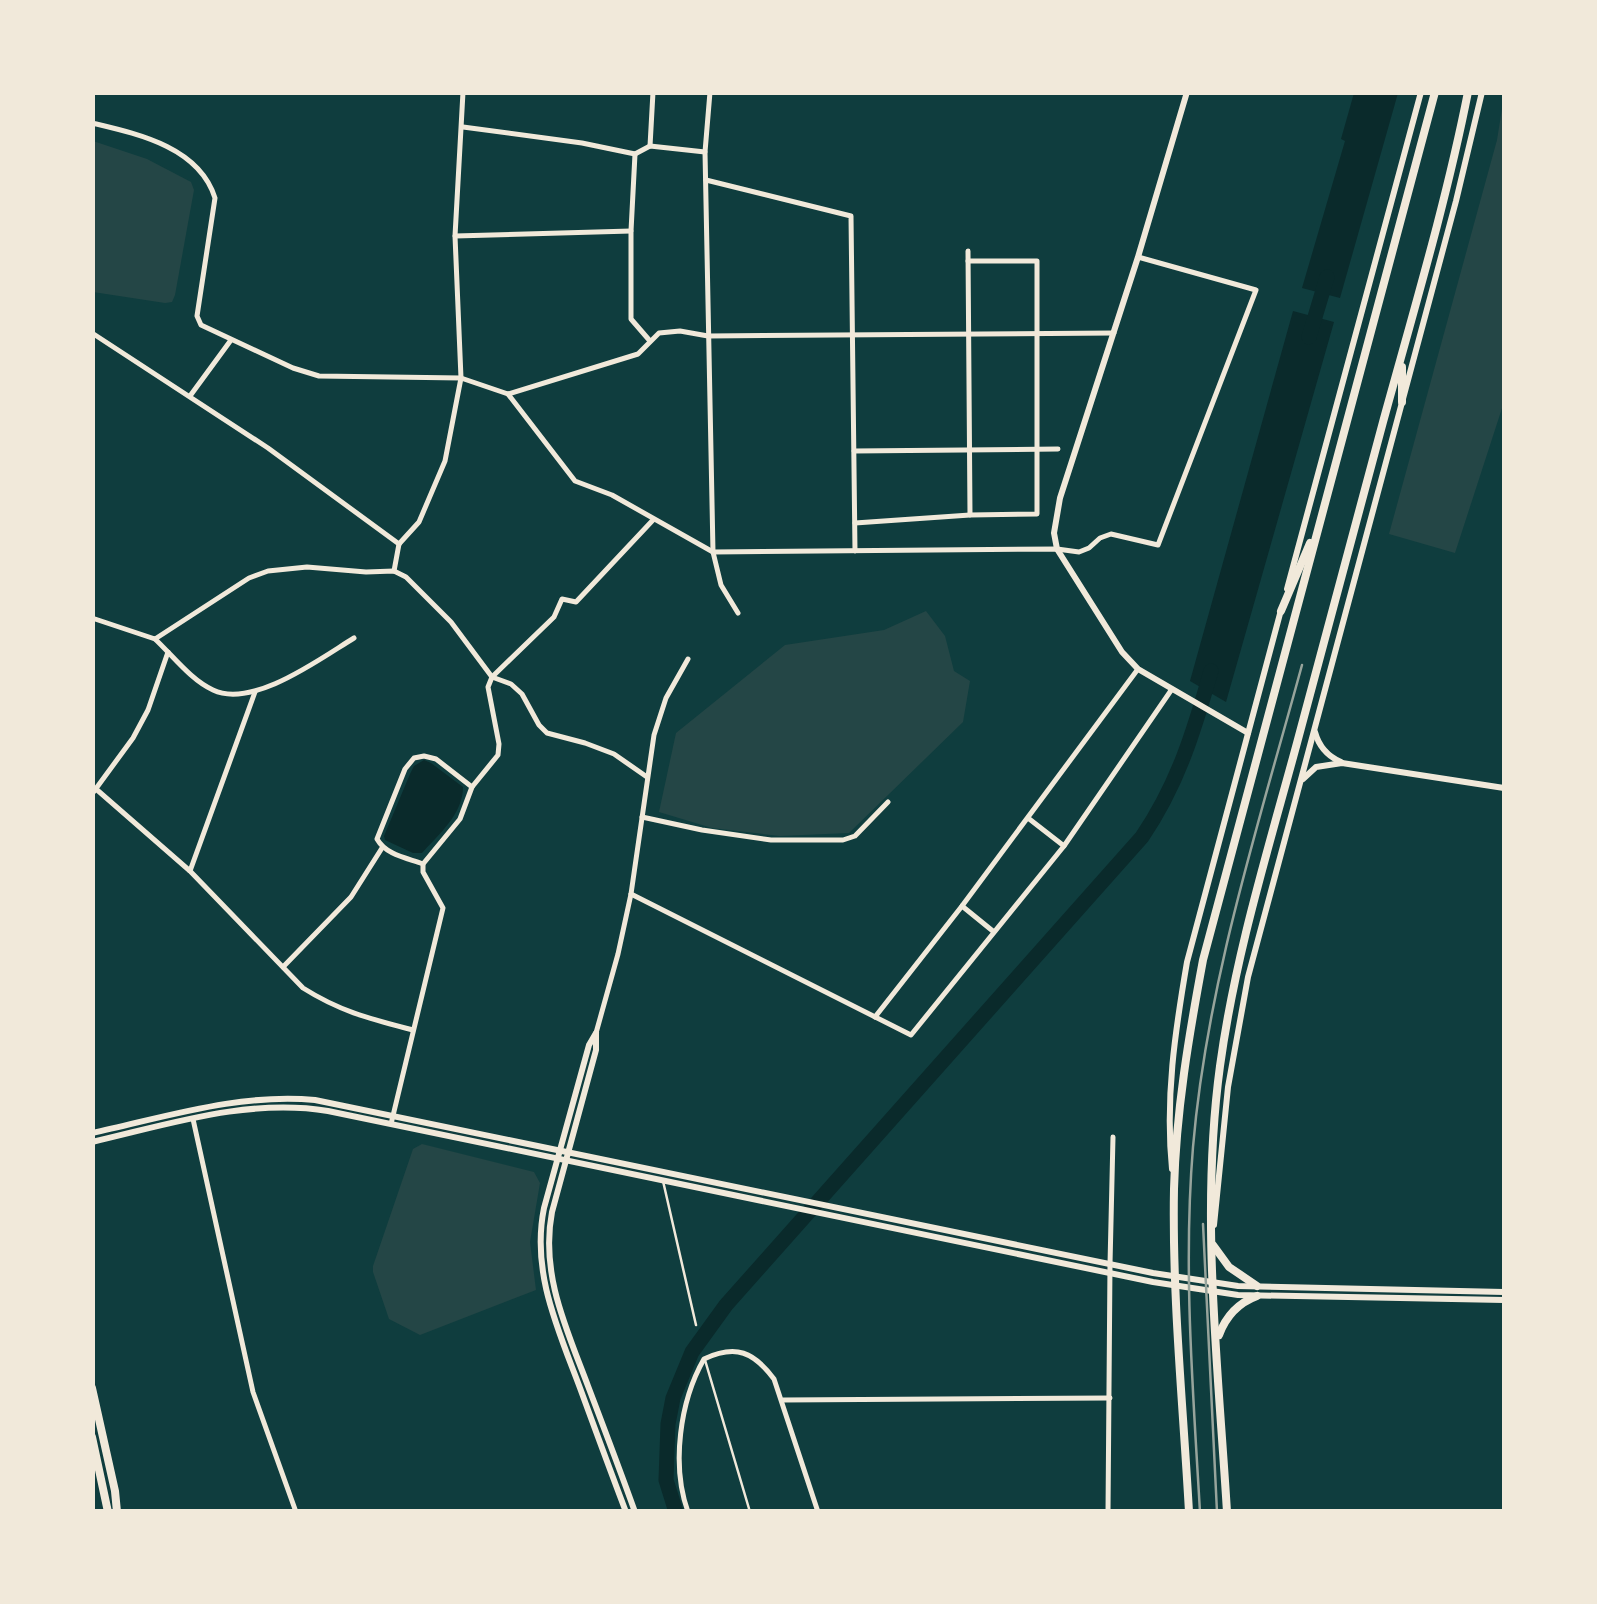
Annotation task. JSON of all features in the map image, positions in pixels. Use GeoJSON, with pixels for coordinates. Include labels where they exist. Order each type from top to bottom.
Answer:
{"type":"FeatureCollection","features":[{"type":"Feature","properties":{"kind":"main road"},"geometry":{"type":"LineString","coordinates":[[1189,1512],[1174,1190],[1190,1031],[1203,960],[1435,92]]}},
{"type":"Feature","properties":{"kind":"main road"},"geometry":{"type":"LineString","coordinates":[[1227,1512],[1212,1177],[1225,1036],[1240,958],[1445,193],[1468,92]]}},
{"type":"Feature","properties":{"kind":"main road"},"geometry":{"type":"LineString","coordinates":[[1402,353],[1402,402]]}},
{"type":"Feature","properties":{"kind":"main road"},"geometry":{"type":"LineString","coordinates":[[1281,611],[1320,521]]}},
{"type":"Feature","properties":{"kind":"main road"},"geometry":{"type":"LineString","coordinates":[[1213,1243],[1229,1266],[1257,1291],[1232,1312],[1217,1344]]}},
{"type":"Feature","properties":{"kind":"main road"},"geometry":{"type":"LineString","coordinates":[[92,1388],[117,1512]]}},
{"type":"Feature","properties":{"kind":"main road"},"geometry":{"type":"LineString","coordinates":[[92,1438],[108,1512]]}},
{"type":"Feature","properties":{"kind":"street"},"geometry":{"type":"LineString","coordinates":[[394,571],[399,544],[419,522],[444,462],[462,378],[455,236],[463,92]]}},
{"type":"Feature","properties":{"kind":"street"},"geometry":{"type":"LineString","coordinates":[[650,146],[654,92]]}},
{"type":"Feature","properties":{"kind":"street"},"geometry":{"type":"LineString","coordinates":[[710,92],[705,152],[714,552],[720,585],[738,613]]}},
{"type":"Feature","properties":{"kind":"street"},"geometry":{"type":"LineString","coordinates":[[1187,92],[1060,498],[1054,533],[1057,549],[1122,652],[1138,669],[1248,733]]}},
{"type":"Feature","properties":{"kind":"street"},"geometry":{"type":"LineString","coordinates":[[1174,1190],[1168,1118],[1171,1064],[1191,948],[1421,92]]}},
{"type":"Feature","properties":{"kind":"street"},"geometry":{"type":"LineString","coordinates":[[1213,1243],[1225,1113],[1257,941],[1482,92]]}},
{"type":"Feature","properties":{"kind":"street"},"geometry":{"type":"LineString","coordinates":[[92,123],[141,135],[185,157],[212,188],[215,198],[197,316],[201,324],[293,368],[320,376],[462,378],[508,394],[575,481],[612,495],[714,552],[1078,552],[1111,534],[1158,545],[1256,290],[1138,258]]}},
{"type":"Feature","properties":{"kind":"street"},"geometry":{"type":"LineString","coordinates":[[462,127],[582,142],[635,154],[650,146],[705,152]]}},
{"type":"Feature","properties":{"kind":"street"},"geometry":{"type":"LineString","coordinates":[[635,154],[630,319],[650,341]]}},
{"type":"Feature","properties":{"kind":"street"},"geometry":{"type":"LineString","coordinates":[[706,180],[851,216],[856,551]]}},
{"type":"Feature","properties":{"kind":"street"},"geometry":{"type":"LineString","coordinates":[[455,236],[631,232]]}},
{"type":"Feature","properties":{"kind":"street"},"geometry":{"type":"LineString","coordinates":[[968,251],[970,516]]}},
{"type":"Feature","properties":{"kind":"street"},"geometry":{"type":"LineString","coordinates":[[855,523],[1037,514],[1037,262],[968,261]]}},
{"type":"Feature","properties":{"kind":"street"},"geometry":{"type":"LineString","coordinates":[[508,394],[638,354],[660,332],[708,336],[1114,333]]}},
{"type":"Feature","properties":{"kind":"street"},"geometry":{"type":"LineString","coordinates":[[92,333],[268,448],[399,544]]}},
{"type":"Feature","properties":{"kind":"street"},"geometry":{"type":"LineString","coordinates":[[190,396],[231,340]]}},
{"type":"Feature","properties":{"kind":"street"},"geometry":{"type":"LineString","coordinates":[[854,451],[1058,449]]}},
{"type":"Feature","properties":{"kind":"street"},"geometry":{"type":"LineString","coordinates":[[392,1120],[443,908],[423,872],[423,864],[460,819],[472,787],[498,755],[488,686],[492,677],[554,617],[562,600],[576,602],[654,519]]}},
{"type":"Feature","properties":{"kind":"street"},"geometry":{"type":"LineString","coordinates":[[156,639],[250,578],[268,571],[307,567],[394,571],[406,577],[452,622],[492,677],[511,684],[522,694],[538,725],[547,733],[614,754],[647,777]]}},
{"type":"Feature","properties":{"kind":"street"},"geometry":{"type":"LineString","coordinates":[[92,618],[156,639],[198,680],[218,693],[231,694],[255,692],[297,674],[354,638]]}},
{"type":"Feature","properties":{"kind":"street"},"geometry":{"type":"LineString","coordinates":[[168,652],[148,710],[133,738],[94,791],[190,871],[303,988],[351,1014],[413,1030]]}},
{"type":"Feature","properties":{"kind":"street"},"geometry":{"type":"LineString","coordinates":[[626,1512],[553,1316],[544,1284],[541,1229],[596,1050],[596,1033],[631,894],[654,736],[666,698],[688,660]]}},
{"type":"Feature","properties":{"kind":"street"},"geometry":{"type":"LineString","coordinates":[[875,1017],[1138,669]]}},
{"type":"Feature","properties":{"kind":"street"},"geometry":{"type":"LineString","coordinates":[[631,894],[911,1035],[1064,846],[1172,688]]}},
{"type":"Feature","properties":{"kind":"street"},"geometry":{"type":"LineString","coordinates":[[190,871],[255,692]]}},
{"type":"Feature","properties":{"kind":"street"},"geometry":{"type":"LineString","coordinates":[[1314,729],[1321,748],[1342,763]]}},
{"type":"Feature","properties":{"kind":"street"},"geometry":{"type":"LineString","coordinates":[[423,864],[382,848],[378,839],[405,769],[414,758],[436,759],[472,787]]}},
{"type":"Feature","properties":{"kind":"street"},"geometry":{"type":"LineString","coordinates":[[1299,785],[1316,767],[1342,763],[1504,788]]}},
{"type":"Feature","properties":{"kind":"street"},"geometry":{"type":"LineString","coordinates":[[642,817],[771,840],[843,840],[855,836],[888,802]]}},
{"type":"Feature","properties":{"kind":"street"},"geometry":{"type":"LineString","coordinates":[[1028,818],[1064,846]]}},
{"type":"Feature","properties":{"kind":"street"},"geometry":{"type":"LineString","coordinates":[[283,967],[351,896],[382,848]]}},
{"type":"Feature","properties":{"kind":"street"},"geometry":{"type":"LineString","coordinates":[[962,906],[994,932]]}},
{"type":"Feature","properties":{"kind":"street"},"geometry":{"type":"LineString","coordinates":[[92,1142],[252,1099],[330,1103],[392,1120],[800,1200],[1110,1269]]}},
{"type":"Feature","properties":{"kind":"street"},"geometry":{"type":"LineString","coordinates":[[92,1133],[192,1115]]}},
{"type":"Feature","properties":{"kind":"street"},"geometry":{"type":"LineString","coordinates":[[192,1115],[253,1392],[296,1512]]}},
{"type":"Feature","properties":{"kind":"street"},"geometry":{"type":"LineString","coordinates":[[1108,1512],[1114,1137]]}},
{"type":"Feature","properties":{"kind":"street"},"geometry":{"type":"LineString","coordinates":[[563,1155],[793,1208],[1214,1288],[1504,1300]]}},
{"type":"Feature","properties":{"kind":"street"},"geometry":{"type":"LineString","coordinates":[[563,1155],[549,1232],[552,1282],[635,1512]]}},
{"type":"Feature","properties":{"kind":"street"},"geometry":{"type":"LineString","coordinates":[[1257,1291],[1504,1292]]}},
{"type":"Feature","properties":{"kind":"street"},"geometry":{"type":"LineString","coordinates":[[688,1512],[682,1492],[680,1455],[684,1415],[704,1359],[729,1350],[741,1351],[765,1366],[774,1379],[818,1512]]}},
{"type":"Feature","properties":{"kind":"street"},"geometry":{"type":"LineString","coordinates":[[782,1400],[1110,1398]]}},
{"type":"Feature","properties":{"kind":"lane"},"geometry":{"type":"LineString","coordinates":[[662,1180],[696,1325]]}},
{"type":"Feature","properties":{"kind":"lane"},"geometry":{"type":"LineString","coordinates":[[704,1359],[750,1512]]}},
{"type":"Feature","properties":{"kind":"shaded area"},"geometry":{"type":"Polygon","coordinates":[[[1354,93],[1398,93],[1340,298],[1302,288],[1345,141],[1341,139],[1354,93]]]}},
{"type":"Feature","properties":{"kind":"shaded area"},"geometry":{"type":"Polygon","coordinates":[[[1504,96],[1504,402],[1455,553],[1389,534],[1497,140],[1504,96]]]}},
{"type":"Feature","properties":{"kind":"shaded area"},"geometry":{"type":"Polygon","coordinates":[[[93,141],[147,159],[191,182],[194,190],[172,302],[93,292],[93,141]]]}},
{"type":"Feature","properties":{"kind":"shaded area"},"geometry":{"type":"Polygon","coordinates":[[[1293,311],[1334,322],[1226,702],[1190,681],[1293,311]]]}},
{"type":"Feature","properties":{"kind":"shaded area"},"geometry":{"type":"Polygon","coordinates":[[[926,611],[945,636],[954,671],[970,681],[963,722],[849,833],[780,836],[712,828],[659,812],[676,733],[785,645],[884,630],[926,611]]]}},
{"type":"Feature","properties":{"kind":"shaded area"},"geometry":{"type":"Polygon","coordinates":[[[424,760],[463,787],[462,797],[455,815],[442,831],[422,853],[413,853],[384,836],[414,766],[424,760]]]}},
{"type":"Feature","properties":{"kind":"shaded area"},"geometry":{"type":"Polygon","coordinates":[[[422,1144],[534,1172],[540,1183],[530,1242],[536,1290],[420,1335],[389,1319],[373,1266],[413,1149],[422,1144]]]}},
{"type":"Feature","properties":{"kind":"waterway"},"geometry":{"type":"LineString","coordinates":[[1309,337],[1327,277]]}},
{"type":"Feature","properties":{"kind":"waterway"},"geometry":{"type":"LineString","coordinates":[[676,1512],[666,1480],[668,1424],[673,1398],[692,1352],[726,1305],[1142,837],[1175,777],[1211,671]]}},
{"type":"Feature","properties":{"kind":"railway"},"geometry":{"type":"LineString","coordinates":[[1200,1512],[1189,1238],[1200,1085],[1222,964],[1302,665]]}},
{"type":"Feature","properties":{"kind":"railway"},"geometry":{"type":"LineString","coordinates":[[1203,1224],[1217,1512]]}}]}
